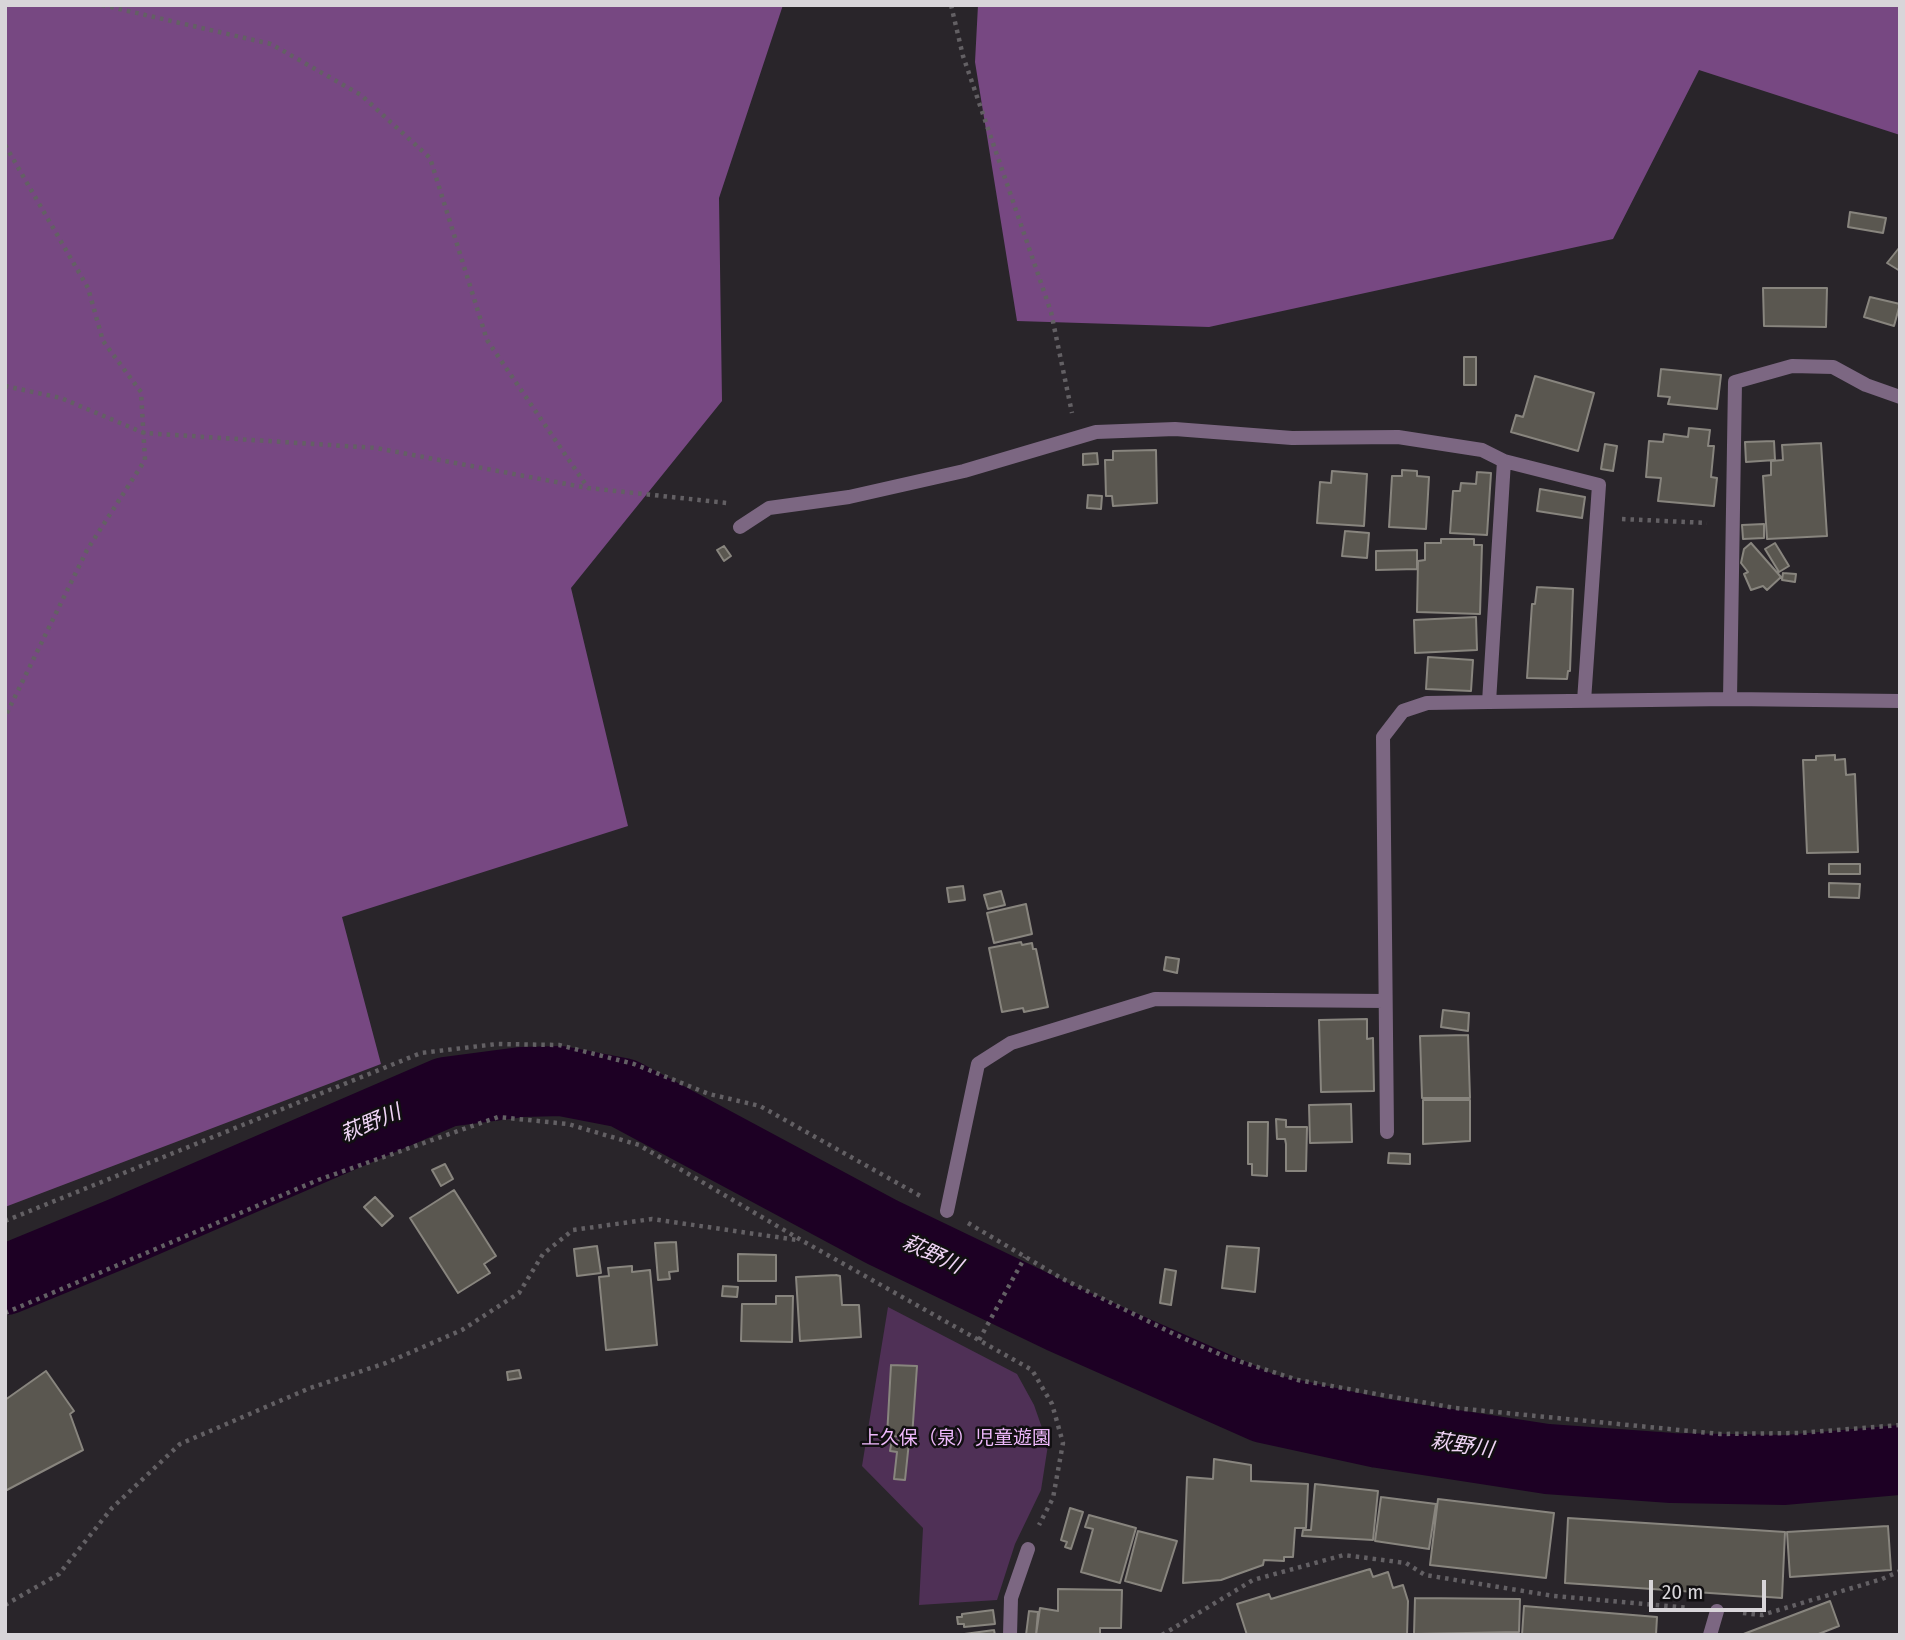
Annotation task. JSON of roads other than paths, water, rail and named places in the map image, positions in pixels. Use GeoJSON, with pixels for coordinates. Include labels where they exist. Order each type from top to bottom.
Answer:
{"type":"FeatureCollection","features":[{"type":"Feature","properties":{"kind":"street"},"geometry":{"type":"LineString","coordinates":[[1730,699],[1735,382],[1792,366],[1833,367],[1866,385],[1900,397]]}},
{"type":"Feature","properties":{"kind":"street"},"geometry":{"type":"LineString","coordinates":[[740,527],[769,508],[849,497],[964,471],[1096,432],[1175,429],[1292,438],[1398,437],[1482,450],[1504,461],[1600,479],[1584,701]]}},
{"type":"Feature","properties":{"kind":"street"},"geometry":{"type":"LineString","coordinates":[[1489,702],[1504,461]]}},
{"type":"Feature","properties":{"kind":"street"},"geometry":{"type":"LineString","coordinates":[[1387,1132],[1383,737],[1403,711],[1427,703],[1730,699],[1900,701]]}},
{"type":"Feature","properties":{"kind":"street"},"geometry":{"type":"LineString","coordinates":[[947,1211],[978,1064],[1011,1042],[1155,999],[1385,1001]]}},
{"type":"Feature","properties":{"kind":"street"},"geometry":{"type":"LineString","coordinates":[[1010,1635],[1011,1598],[1028,1549]]}},
{"type":"Feature","properties":{"kind":"street"},"geometry":{"type":"LineString","coordinates":[[1710,1635],[1717,1611]]}},
{"type":"Feature","properties":{"kind":"waterway","name":"萩野川"},"geometry":{"type":"LineString","coordinates":[[5,1280],[446,1092],[522,1082],[561,1081],[623,1093],[882,1232],[1061,1318],[1264,1408],[1379,1433],[1547,1459],[1672,1468],[1785,1470],[1900,1460]]}},
{"type":"Feature","properties":{"kind":"park label","name":"上久保（泉）児童遊園"},"geometry":{"type":"Point","coordinates":[956,1439]}}]}
